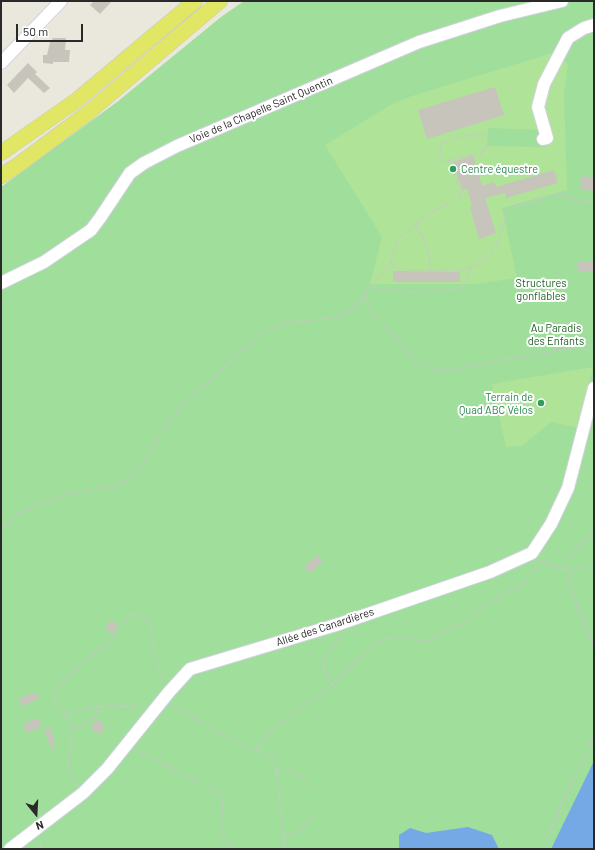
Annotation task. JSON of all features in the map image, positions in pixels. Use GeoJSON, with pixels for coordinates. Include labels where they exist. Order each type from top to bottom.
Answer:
{"type":"FeatureCollection","features":[{"type":"Feature","properties":{"kind":"main road"},"geometry":{"type":"LineString","coordinates":[[109,73],[131,48],[181,1]]}},
{"type":"Feature","properties":{"kind":"main road"},"geometry":{"type":"LineString","coordinates":[[1,153],[77,100],[195,1]]}},
{"type":"Feature","properties":{"kind":"main road"},"geometry":{"type":"LineString","coordinates":[[1,176],[89,112],[220,1]]}},
{"type":"Feature","properties":{"kind":"street"},"geometry":{"type":"LineString","coordinates":[[1,63],[61,1]]}},
{"type":"Feature","properties":{"kind":"street","name":"Voie de la Chapelle Saint Quentin"},"geometry":{"type":"LineString","coordinates":[[1,283],[44,262],[84,235],[100,218],[130,173],[144,163],[177,146],[419,42],[500,16],[562,1]]}},
{"type":"Feature","properties":{"kind":"street"},"geometry":{"type":"LineString","coordinates":[[543,139],[547,138],[538,107],[544,84],[568,38],[584,28],[594,25]]}},
{"type":"Feature","properties":{"kind":"street"},"geometry":{"type":"LineString","coordinates":[[536,556],[568,488],[594,388]]}},
{"type":"Feature","properties":{"kind":"street","name":"Allée des Canardières"},"geometry":{"type":"LineString","coordinates":[[10,849],[83,793],[107,769],[166,695],[190,669],[339,624],[536,556]]}},
{"type":"Feature","properties":{"kind":"path"},"geometry":{"type":"LineString","coordinates":[[487,134],[465,136],[442,142],[440,163],[472,154],[480,154],[487,146]]}},
{"type":"Feature","properties":{"kind":"path"},"geometry":{"type":"LineString","coordinates":[[1,529],[16,516],[42,503],[73,493],[112,486],[125,481],[134,474],[145,461],[168,422],[185,404],[258,336],[286,323],[338,317],[352,310],[391,262],[398,240],[416,223],[461,196],[451,160]]}},
{"type":"Feature","properties":{"kind":"path"},"geometry":{"type":"LineString","coordinates":[[391,262],[395,269],[462,270],[472,267],[490,254],[501,237],[506,218],[505,210],[558,194],[585,202],[594,202]]}},
{"type":"Feature","properties":{"kind":"path"},"geometry":{"type":"LineString","coordinates":[[416,223],[429,253],[430,270]]}},
{"type":"Feature","properties":{"kind":"path"},"geometry":{"type":"LineString","coordinates":[[370,287],[395,291],[422,292],[457,289],[467,281],[472,267]]}},
{"type":"Feature","properties":{"kind":"path"},"geometry":{"type":"LineString","coordinates":[[364,296],[373,314],[413,358],[422,366],[444,371],[594,344]]}},
{"type":"Feature","properties":{"kind":"path"},"geometry":{"type":"LineString","coordinates":[[565,569],[569,558],[594,531]]}},
{"type":"Feature","properties":{"kind":"path"},"geometry":{"type":"LineString","coordinates":[[536,556],[542,562],[571,572]]}},
{"type":"Feature","properties":{"kind":"path"},"geometry":{"type":"LineString","coordinates":[[257,751],[264,740],[280,723],[333,685],[368,650],[386,639],[399,637],[422,641],[429,640],[443,631],[462,624],[475,612],[524,582],[534,571],[536,556]]}},
{"type":"Feature","properties":{"kind":"path"},"geometry":{"type":"LineString","coordinates":[[594,561],[571,572],[567,579],[573,597],[594,645]]}},
{"type":"Feature","properties":{"kind":"path"},"geometry":{"type":"LineString","coordinates":[[83,793],[72,777],[68,768],[72,729],[68,723],[66,714],[58,709],[54,700],[56,690],[62,682],[117,635],[124,622],[131,614],[139,615],[150,622],[154,656],[166,695],[184,714],[269,756],[275,761],[282,836],[285,849]]}},
{"type":"Feature","properties":{"kind":"path"},"geometry":{"type":"LineString","coordinates":[[333,685],[326,675],[322,660],[340,637],[341,632],[339,624]]}},
{"type":"Feature","properties":{"kind":"path"},"geometry":{"type":"LineString","coordinates":[[66,714],[98,707],[128,706],[155,709]]}},
{"type":"Feature","properties":{"kind":"path"},"geometry":{"type":"LineString","coordinates":[[72,729],[88,723],[96,716],[98,707]]}},
{"type":"Feature","properties":{"kind":"path"},"geometry":{"type":"LineString","coordinates":[[541,849],[594,735]]}},
{"type":"Feature","properties":{"kind":"path"},"geometry":{"type":"LineString","coordinates":[[129,742],[139,751],[216,791],[223,800],[222,837],[228,842],[232,849]]}},
{"type":"Feature","properties":{"kind":"path"},"geometry":{"type":"LineString","coordinates":[[277,772],[292,771],[302,778],[309,785],[309,787]]}},
{"type":"Feature","properties":{"kind":"path"},"geometry":{"type":"LineString","coordinates":[[282,836],[297,833],[308,823],[312,817],[311,816]]}},
{"type":"Feature","properties":{"kind":"green space"},"geometry":{"type":"Polygon","coordinates":[[[244,1],[594,1],[594,849],[1,849],[1,187],[117,102],[221,17],[244,1]]]}},
{"type":"Feature","properties":{"kind":"green space","name":"Centre équestre"},"geometry":{"type":"Polygon","coordinates":[[[556,52],[568,64],[564,93],[567,190],[502,208],[517,278],[475,284],[370,284],[382,237],[325,145],[394,103],[412,96],[556,52]],[[488,128],[487,146],[546,147],[541,130],[488,128]]]}},
{"type":"Feature","properties":{"kind":"green space","name":"Terrain de Quad ABC Vélos"},"geometry":{"type":"Polygon","coordinates":[[[593,367],[579,428],[551,422],[522,446],[506,447],[492,384],[593,367]]]}},
{"type":"Feature","properties":{"kind":"water"},"geometry":{"type":"Polygon","coordinates":[[[594,761],[594,849],[551,849],[594,761]]]}},
{"type":"Feature","properties":{"kind":"water"},"geometry":{"type":"Polygon","coordinates":[[[468,827],[492,835],[499,849],[399,849],[399,835],[410,828],[426,833],[468,827]]]}},
{"type":"Feature","properties":{"kind":"building"},"geometry":{"type":"Polygon","coordinates":[[[94,1],[112,1],[100,14],[90,5],[94,1]]]}},
{"type":"Feature","properties":{"kind":"building"},"geometry":{"type":"Polygon","coordinates":[[[53,38],[66,38],[65,50],[70,50],[69,62],[53,62],[53,64],[43,63],[43,55],[47,55],[50,42],[53,38]]]}},
{"type":"Feature","properties":{"kind":"building"},"geometry":{"type":"Polygon","coordinates":[[[28,63],[37,72],[35,74],[50,88],[44,93],[28,78],[14,93],[7,85],[28,63]]]}},
{"type":"Feature","properties":{"kind":"building"},"geometry":{"type":"Polygon","coordinates":[[[495,87],[504,115],[427,139],[418,110],[495,87]]]}},
{"type":"Feature","properties":{"kind":"building"},"geometry":{"type":"Polygon","coordinates":[[[473,155],[482,186],[494,182],[496,187],[554,170],[558,183],[506,198],[505,193],[485,198],[496,233],[479,239],[470,207],[472,206],[467,189],[462,190],[453,162],[473,155]]]}},
{"type":"Feature","properties":{"kind":"building"},"geometry":{"type":"Polygon","coordinates":[[[582,176],[594,178],[594,191],[580,189],[582,176]]]}},
{"type":"Feature","properties":{"kind":"building"},"geometry":{"type":"Polygon","coordinates":[[[577,261],[593,261],[593,272],[577,271],[577,261]]]}},
{"type":"Feature","properties":{"kind":"building"},"geometry":{"type":"Polygon","coordinates":[[[393,271],[460,272],[460,282],[393,282],[393,271]]]}},
{"type":"Feature","properties":{"kind":"building"},"geometry":{"type":"Polygon","coordinates":[[[317,555],[323,561],[310,573],[304,567],[317,555]]]}},
{"type":"Feature","properties":{"kind":"building"},"geometry":{"type":"Polygon","coordinates":[[[111,620],[118,625],[113,634],[105,629],[111,620]]]}},
{"type":"Feature","properties":{"kind":"building"},"geometry":{"type":"Polygon","coordinates":[[[36,692],[39,699],[22,706],[19,698],[36,692]]]}},
{"type":"Feature","properties":{"kind":"building"},"geometry":{"type":"Polygon","coordinates":[[[38,718],[42,726],[27,733],[23,724],[38,718]]]}},
{"type":"Feature","properties":{"kind":"building"},"geometry":{"type":"Polygon","coordinates":[[[96,719],[105,725],[100,735],[91,728],[96,719]]]}},
{"type":"Feature","properties":{"kind":"building"},"geometry":{"type":"Polygon","coordinates":[[[51,728],[55,748],[52,749],[44,729],[51,728]]]}},
{"type":"Feature","properties":{"kind":"place","name":"Centre équestre"},"geometry":{"type":"Point","coordinates":[453,169]}},
{"type":"Feature","properties":{"kind":"place","name":"Terrain de Quad ABC Vélos"},"geometry":{"type":"Point","coordinates":[541,403]}},
{"type":"Feature","properties":{"kind":"park label","name":"Structures gonflables"},"geometry":{"type":"Point","coordinates":[541,289]}},
{"type":"Feature","properties":{"kind":"park label","name":"Au Paradis des Enfants"},"geometry":{"type":"Point","coordinates":[556,334]}}]}
